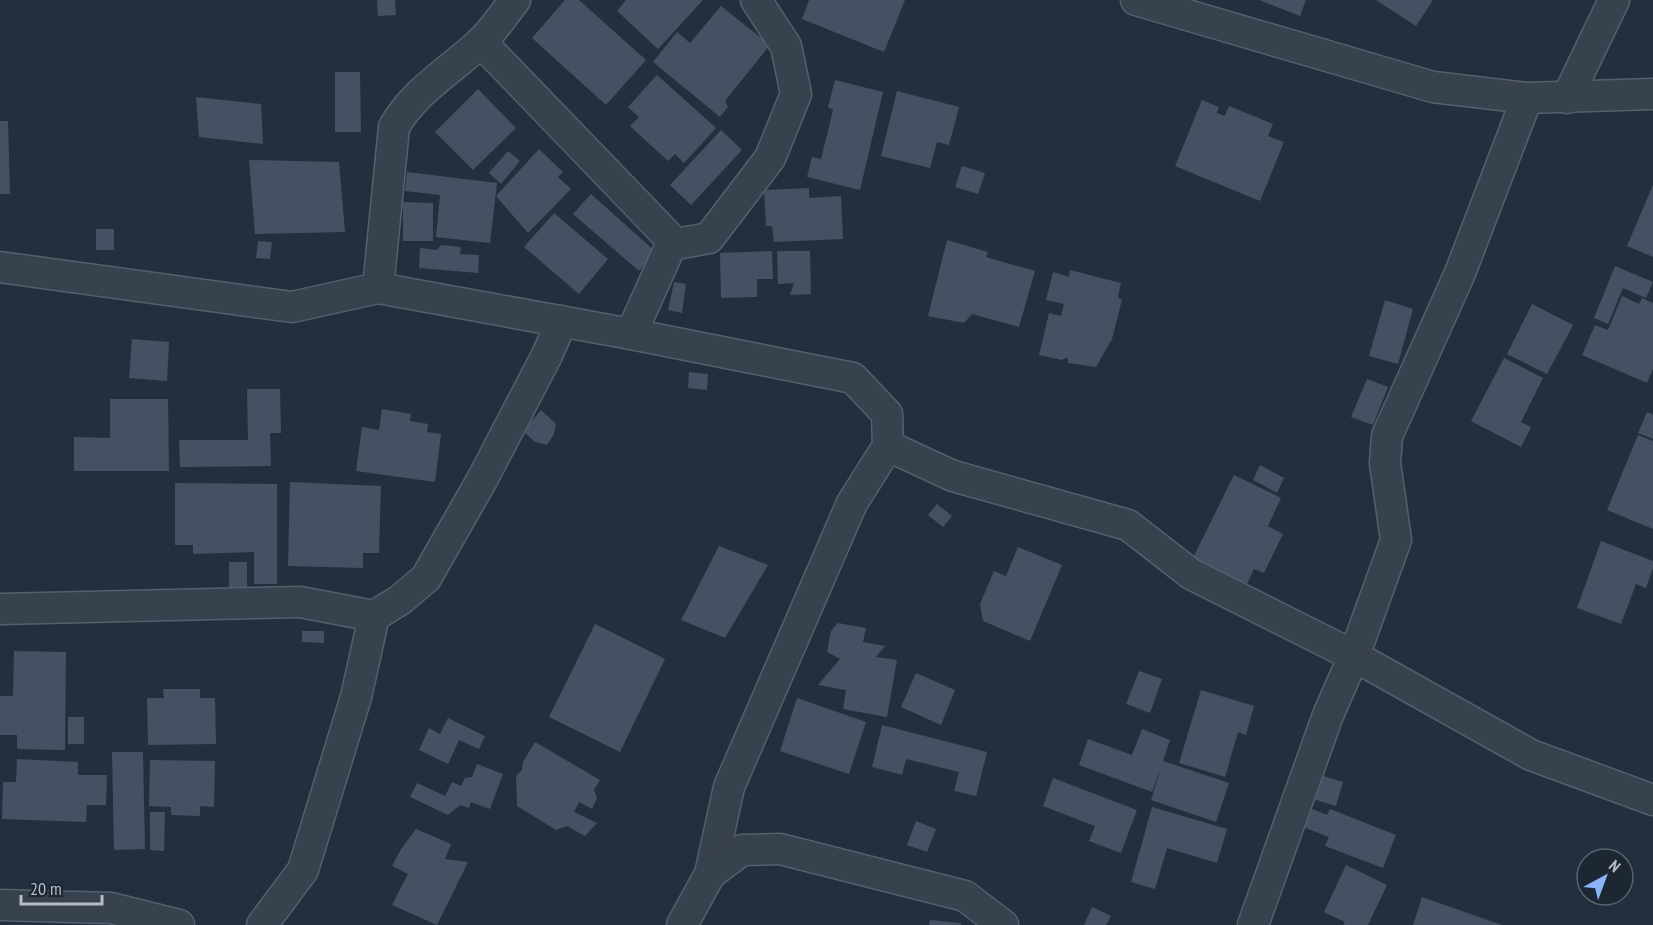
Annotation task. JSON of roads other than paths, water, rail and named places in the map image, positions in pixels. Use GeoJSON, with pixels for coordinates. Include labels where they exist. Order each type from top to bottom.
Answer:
{"type":"FeatureCollection","features":[{"type":"Feature","properties":{"kind":"street"},"geometry":{"type":"LineString","coordinates":[[378,288],[394,127],[403,111],[415,97],[482,42],[515,0]]}},
{"type":"Feature","properties":{"kind":"street"},"geometry":{"type":"LineString","coordinates":[[671,245],[709,238],[770,159],[796,94],[786,46],[756,0]]}},
{"type":"Feature","properties":{"kind":"street"},"geometry":{"type":"LineString","coordinates":[[1137,0],[1433,87],[1527,98],[1653,94]]}},
{"type":"Feature","properties":{"kind":"street"},"geometry":{"type":"LineString","coordinates":[[1567,98],[1614,0]]}},
{"type":"Feature","properties":{"kind":"street"},"geometry":{"type":"LineString","coordinates":[[482,42],[667,235],[671,245],[631,334]]}},
{"type":"Feature","properties":{"kind":"street"},"geometry":{"type":"LineString","coordinates":[[1253,925],[1328,715],[1354,656],[1396,540],[1385,463],[1388,436],[1460,273],[1527,98]]}},
{"type":"Feature","properties":{"kind":"street"},"geometry":{"type":"LineString","coordinates":[[0,267],[292,307],[378,288],[631,334],[853,378],[887,414],[888,446],[852,503],[729,787],[710,874],[682,925]]}},
{"type":"Feature","properties":{"kind":"street"},"geometry":{"type":"LineString","coordinates":[[0,609],[300,602],[374,616],[400,600],[426,578],[483,478],[547,355],[562,321]]}},
{"type":"Feature","properties":{"kind":"street"},"geometry":{"type":"LineString","coordinates":[[888,446],[953,476],[1128,525],[1191,574],[1354,656],[1531,755],[1652,795]]}},
{"type":"Feature","properties":{"kind":"street"},"geometry":{"type":"LineString","coordinates":[[262,925],[303,870],[356,697],[374,616]]}},
{"type":"Feature","properties":{"kind":"street"},"geometry":{"type":"LineString","coordinates":[[710,874],[742,850],[780,849],[965,896],[1003,925]]}},
{"type":"Feature","properties":{"kind":"street"},"geometry":{"type":"LineString","coordinates":[[0,904],[111,909],[179,925]]}}]}
